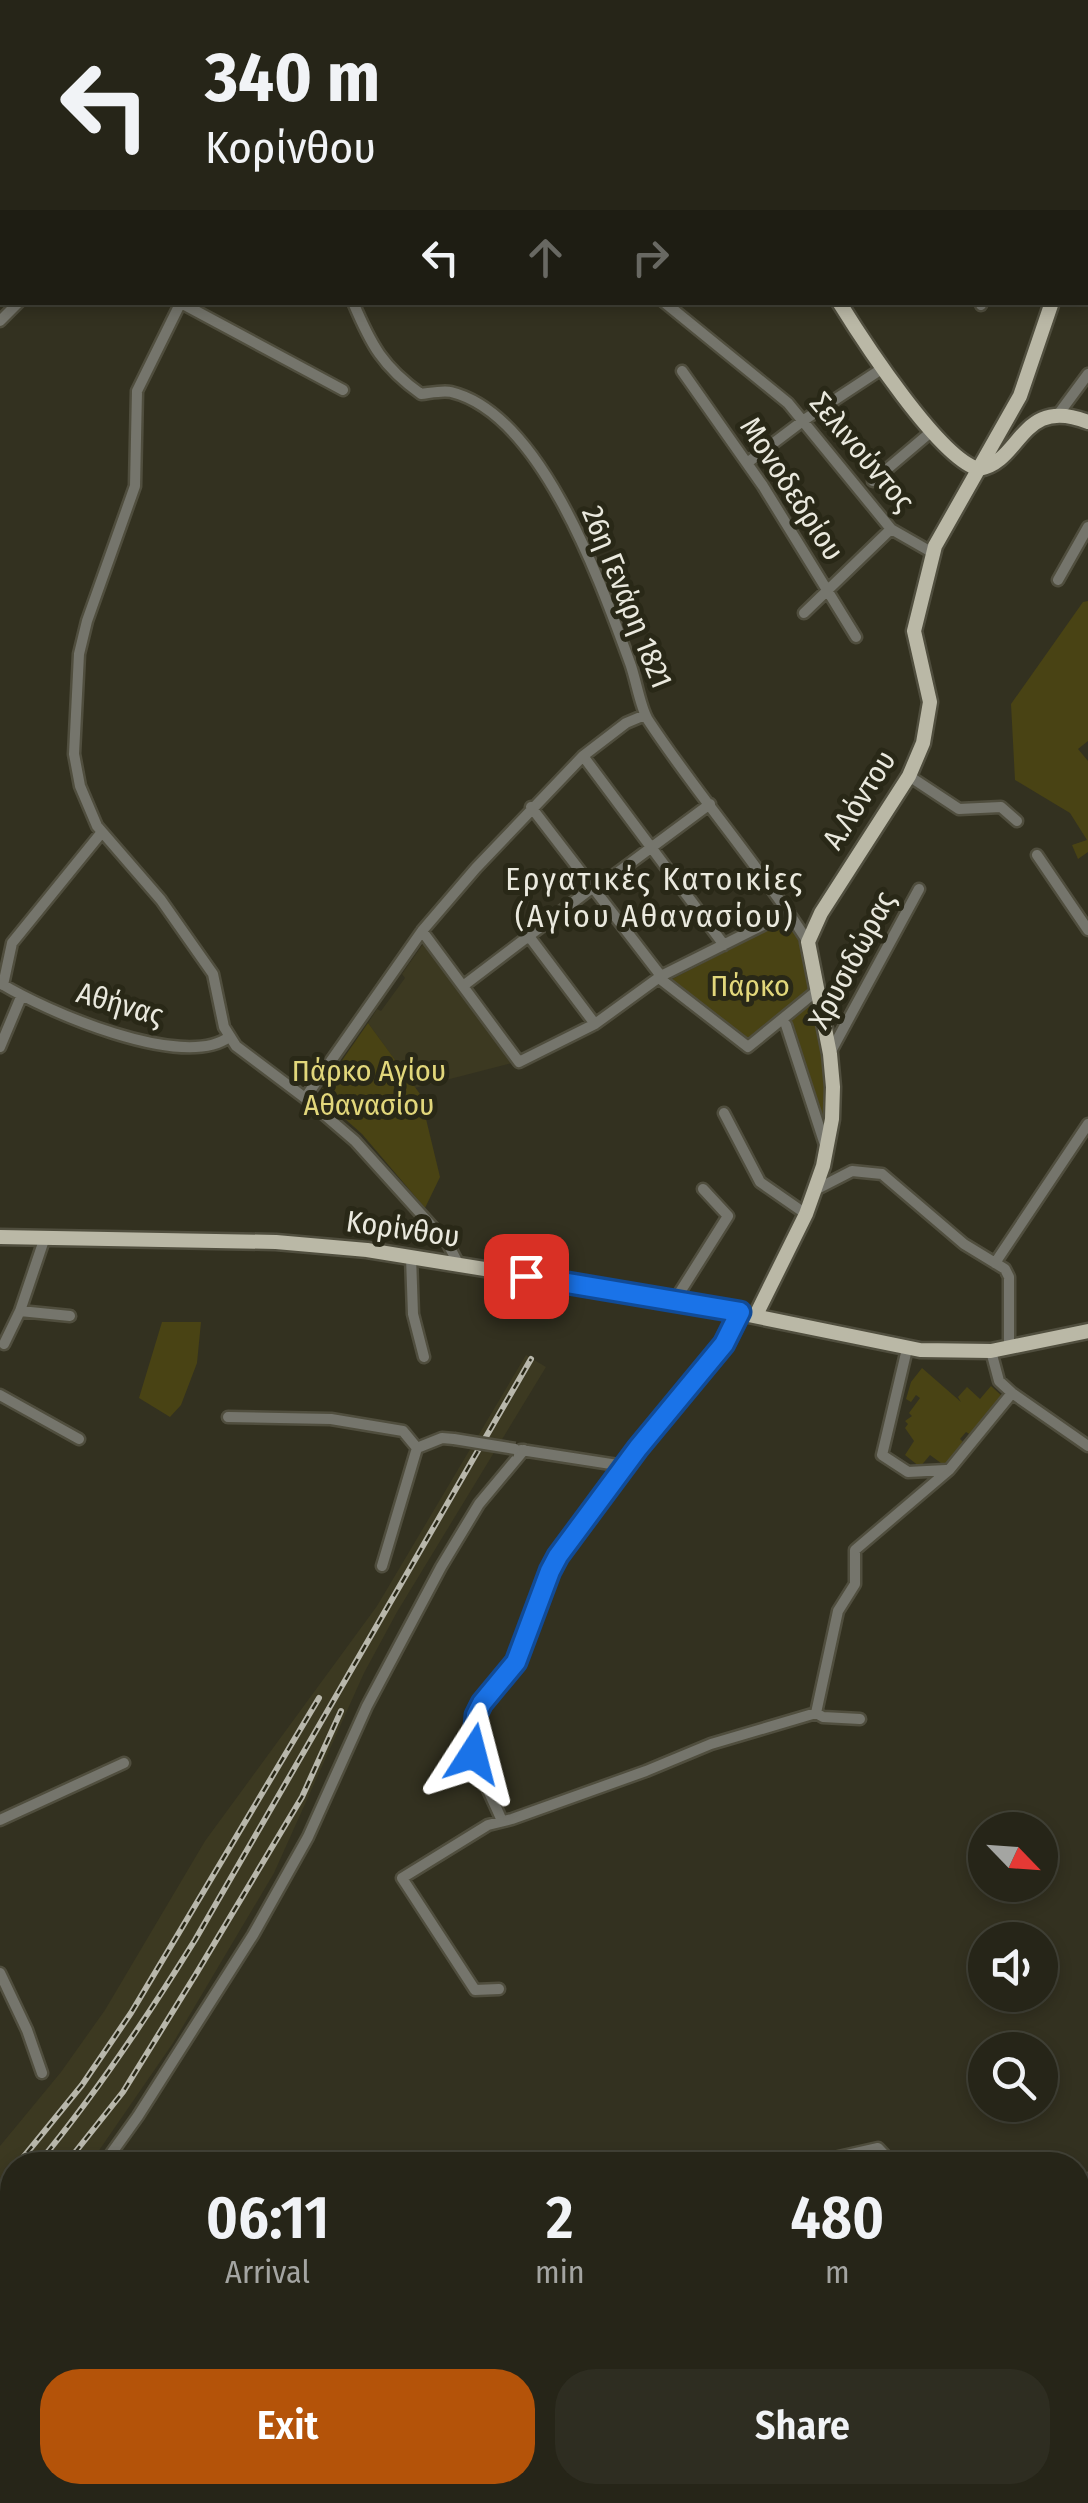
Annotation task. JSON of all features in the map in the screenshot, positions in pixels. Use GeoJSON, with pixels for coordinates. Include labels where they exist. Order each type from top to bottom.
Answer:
{"type":"FeatureCollection","features":[{"type":"Feature","properties":{"kind":"main road"},"geometry":{"type":"LineString","coordinates":[[841,305],[932,431],[966,465],[979,469],[992,466],[1034,424],[1057,416],[1088,422]]}},
{"type":"Feature","properties":{"kind":"main road","name":"Α.Λόντου"},"geometry":{"type":"LineString","coordinates":[[811,935],[909,776],[923,743],[930,702],[914,631],[933,553],[940,534],[1020,396],[1051,305]]}},
{"type":"Feature","properties":{"kind":"main road"},"geometry":{"type":"LineString","coordinates":[[748,1314],[806,1214],[827,1151],[834,1098],[811,935]]}},
{"type":"Feature","properties":{"kind":"main road","name":"Κορίνθου"},"geometry":{"type":"LineString","coordinates":[[0,1237],[317,1244],[675,1300],[907,1348],[991,1351],[1088,1330]]}},
{"type":"Feature","properties":{"kind":"street"},"geometry":{"type":"LineString","coordinates":[[180,305],[137,390],[135,486],[79,654],[74,754],[84,798],[102,832],[161,900],[213,974],[220,1016],[243,1054],[306,1098],[355,1140],[448,1244],[459,1265]]}},
{"type":"Feature","properties":{"kind":"street"},"geometry":{"type":"LineString","coordinates":[[185,305],[343,390]]}},
{"type":"Feature","properties":{"kind":"street","name":"26η Γενάρη 1821"},"geometry":{"type":"LineString","coordinates":[[354,305],[372,348],[395,376],[421,394],[450,391],[501,420],[519,440],[572,520],[629,661],[645,715],[789,912],[811,935]]}},
{"type":"Feature","properties":{"kind":"street","name":"Σελινούντος"},"geometry":{"type":"LineString","coordinates":[[668,305],[804,420],[890,529],[933,553]]}},
{"type":"Feature","properties":{"kind":"street"},"geometry":{"type":"LineString","coordinates":[[747,463],[883,368]]}},
{"type":"Feature","properties":{"kind":"street","name":"Μονοδεδρίου"},"geometry":{"type":"LineString","coordinates":[[682,371],[747,463],[856,637]]}},
{"type":"Feature","properties":{"kind":"street"},"geometry":{"type":"LineString","coordinates":[[1057,416],[1088,374]]}},
{"type":"Feature","properties":{"kind":"street"},"geometry":{"type":"LineString","coordinates":[[873,481],[932,431]]}},
{"type":"Feature","properties":{"kind":"street"},"geometry":{"type":"LineString","coordinates":[[1058,580],[1088,527]]}},
{"type":"Feature","properties":{"kind":"street"},"geometry":{"type":"LineString","coordinates":[[804,613],[890,529]]}},
{"type":"Feature","properties":{"kind":"street"},"geometry":{"type":"LineString","coordinates":[[306,1098],[422,931],[532,807],[583,756],[626,723],[645,715]]}},
{"type":"Feature","properties":{"kind":"street"},"geometry":{"type":"LineString","coordinates":[[583,756],[724,944]]}},
{"type":"Feature","properties":{"kind":"street"},"geometry":{"type":"LineString","coordinates":[[909,776],[959,809],[1001,806],[1017,821]]}},
{"type":"Feature","properties":{"kind":"street"},"geometry":{"type":"LineString","coordinates":[[463,986],[710,804]]}},
{"type":"Feature","properties":{"kind":"street"},"geometry":{"type":"LineString","coordinates":[[532,807],[660,977],[748,1046],[819,989]]}},
{"type":"Feature","properties":{"kind":"street"},"geometry":{"type":"LineString","coordinates":[[2,984],[12,943],[102,832]]}},
{"type":"Feature","properties":{"kind":"street"},"geometry":{"type":"LineString","coordinates":[[1037,855],[1088,930]]}},
{"type":"Feature","properties":{"kind":"street","name":"Χρυσιδώρας"},"geometry":{"type":"LineString","coordinates":[[830,1054],[918,889]]}},
{"type":"Feature","properties":{"kind":"street"},"geometry":{"type":"LineString","coordinates":[[422,931],[519,1062],[596,1024],[660,977],[789,912]]}},
{"type":"Feature","properties":{"kind":"street"},"geometry":{"type":"LineString","coordinates":[[528,935],[596,1024]]}},
{"type":"Feature","properties":{"kind":"street","name":"Αθήνας"},"geometry":{"type":"LineString","coordinates":[[2,984],[21,998],[134,1040],[208,1048],[230,1037]]}},
{"type":"Feature","properties":{"kind":"street"},"geometry":{"type":"LineString","coordinates":[[0,1046],[21,998]]}},
{"type":"Feature","properties":{"kind":"street"},"geometry":{"type":"LineString","coordinates":[[786,1025],[827,1151]]}},
{"type":"Feature","properties":{"kind":"street"},"geometry":{"type":"LineString","coordinates":[[724,1113],[760,1182],[806,1214]]}},
{"type":"Feature","properties":{"kind":"street"},"geometry":{"type":"LineString","coordinates":[[995,1263],[1088,1124]]}},
{"type":"Feature","properties":{"kind":"street"},"geometry":{"type":"LineString","coordinates":[[815,1190],[852,1171],[882,1174],[964,1244],[1005,1269],[1010,1277],[1009,1348]]}},
{"type":"Feature","properties":{"kind":"street"},"geometry":{"type":"LineString","coordinates":[[675,1300],[728,1216],[703,1189]]}},
{"type":"Feature","properties":{"kind":"street"},"geometry":{"type":"LineString","coordinates":[[4,1344],[20,1312],[45,1237]]}},
{"type":"Feature","properties":{"kind":"street"},"geometry":{"type":"LineString","coordinates":[[412,1257],[414,1314],[424,1357]]}},
{"type":"Feature","properties":{"kind":"street"},"geometry":{"type":"LineString","coordinates":[[20,1312],[70,1316]]}},
{"type":"Feature","properties":{"kind":"street"},"geometry":{"type":"LineString","coordinates":[[502,1821],[473,1754],[476,1715],[516,1662],[550,1571],[624,1466],[748,1314]]}},
{"type":"Feature","properties":{"kind":"street"},"geometry":{"type":"LineString","coordinates":[[907,1348],[882,1456],[908,1472],[949,1470]]}},
{"type":"Feature","properties":{"kind":"street"},"geometry":{"type":"LineString","coordinates":[[991,1351],[999,1381],[1088,1446]]}},
{"type":"Feature","properties":{"kind":"street"},"geometry":{"type":"LineString","coordinates":[[816,1713],[838,1612],[855,1584],[855,1550],[949,1470],[1012,1393]]}},
{"type":"Feature","properties":{"kind":"street"},"geometry":{"type":"LineString","coordinates":[[0,1396],[79,1439]]}},
{"type":"Feature","properties":{"kind":"street"},"geometry":{"type":"LineString","coordinates":[[228,1417],[331,1419],[403,1431],[417,1448]]}},
{"type":"Feature","properties":{"kind":"street"},"geometry":{"type":"LineString","coordinates":[[417,1448],[442,1438],[454,1439],[624,1466]]}},
{"type":"Feature","properties":{"kind":"street"},"geometry":{"type":"LineString","coordinates":[[382,1566],[417,1448]]}},
{"type":"Feature","properties":{"kind":"street"},"geometry":{"type":"LineString","coordinates":[[112,2152],[254,1935],[308,1838],[367,1706],[441,1567],[479,1504],[519,1450]]}},
{"type":"Feature","properties":{"kind":"street"},"geometry":{"type":"LineString","coordinates":[[499,1989],[475,1990],[402,1878],[488,1825],[646,1772],[711,1744],[816,1713],[823,1717],[860,1719]]}},
{"type":"Feature","properties":{"kind":"street"},"geometry":{"type":"LineString","coordinates":[[0,1820],[124,1763]]}},
{"type":"Feature","properties":{"kind":"street"},"geometry":{"type":"LineString","coordinates":[[0,1972],[42,2072]]}},
{"type":"Feature","properties":{"kind":"shaded area"},"geometry":{"type":"Polygon","coordinates":[[[423,944],[512,1063],[415,1088],[368,1023],[405,978],[402,974],[423,944]]]}},
{"type":"Feature","properties":{"kind":"shaded area"},"geometry":{"type":"Polygon","coordinates":[[[526,1355],[546,1367],[364,1673],[274,1873],[173,2043],[98,2152],[0,2152],[0,2146],[61,2072],[105,2010],[205,1841],[377,1606],[526,1355]]]}},
{"type":"Feature","properties":{"kind":"green space"},"geometry":{"type":"Polygon","coordinates":[[[1088,601],[1088,741],[1078,749],[1088,761],[1088,852],[1078,859],[1072,845],[1087,840],[1070,813],[1015,780],[1011,704],[1083,602],[1088,601]]]}},
{"type":"Feature","properties":{"kind":"green space","name":"Πάρκο"},"geometry":{"type":"Polygon","coordinates":[[[787,920],[802,941],[813,987],[747,1042],[670,980],[787,920]]]}},
{"type":"Feature","properties":{"kind":"green space"},"geometry":{"type":"Polygon","coordinates":[[[814,999],[828,1109],[823,1132],[788,1021],[814,999]]]}},
{"type":"Feature","properties":{"kind":"green space","name":"Πάρκο Αγίου Αθανασίου"},"geometry":{"type":"Polygon","coordinates":[[[368,1023],[420,1094],[440,1177],[425,1208],[362,1134],[318,1095],[368,1023]]]}},
{"type":"Feature","properties":{"kind":"green space"},"geometry":{"type":"Polygon","coordinates":[[[162,1322],[201,1322],[197,1363],[181,1405],[170,1417],[139,1398],[162,1322]]]}},
{"type":"Feature","properties":{"kind":"green space"},"geometry":{"type":"Polygon","coordinates":[[[922,1368],[961,1402],[958,1397],[967,1387],[980,1399],[991,1386],[1002,1396],[971,1435],[966,1432],[960,1439],[964,1443],[945,1466],[930,1455],[920,1467],[905,1455],[914,1441],[905,1421],[912,1416],[909,1413],[920,1398],[916,1395],[911,1402],[906,1399],[911,1382],[922,1368]]]}},
{"type":"Feature","properties":{"kind":"railway"},"geometry":{"type":"LineString","coordinates":[[47,2152],[120,2056],[195,1940],[531,1359]]}},
{"type":"Feature","properties":{"kind":"railway"},"geometry":{"type":"LineString","coordinates":[[28,2152],[82,2085],[131,2013],[319,1698]]}},
{"type":"Feature","properties":{"kind":"railway"},"geometry":{"type":"LineString","coordinates":[[75,2152],[123,2092],[196,1974],[302,1797],[341,1711]]}},
{"type":"Feature","properties":{"kind":"district","name":"Εργατικές Κατοικίες (Αγίου Αθανασίου)"},"geometry":{"type":"Point","coordinates":[655,898]}},
{"type":"Feature","properties":{"kind":"route"},"geometry":{"type":"LineString","coordinates":[[473,1754],[476,1715],[516,1662],[558,1556],[638,1448],[724,1344],[740,1312],[526,1276]]}}]}
